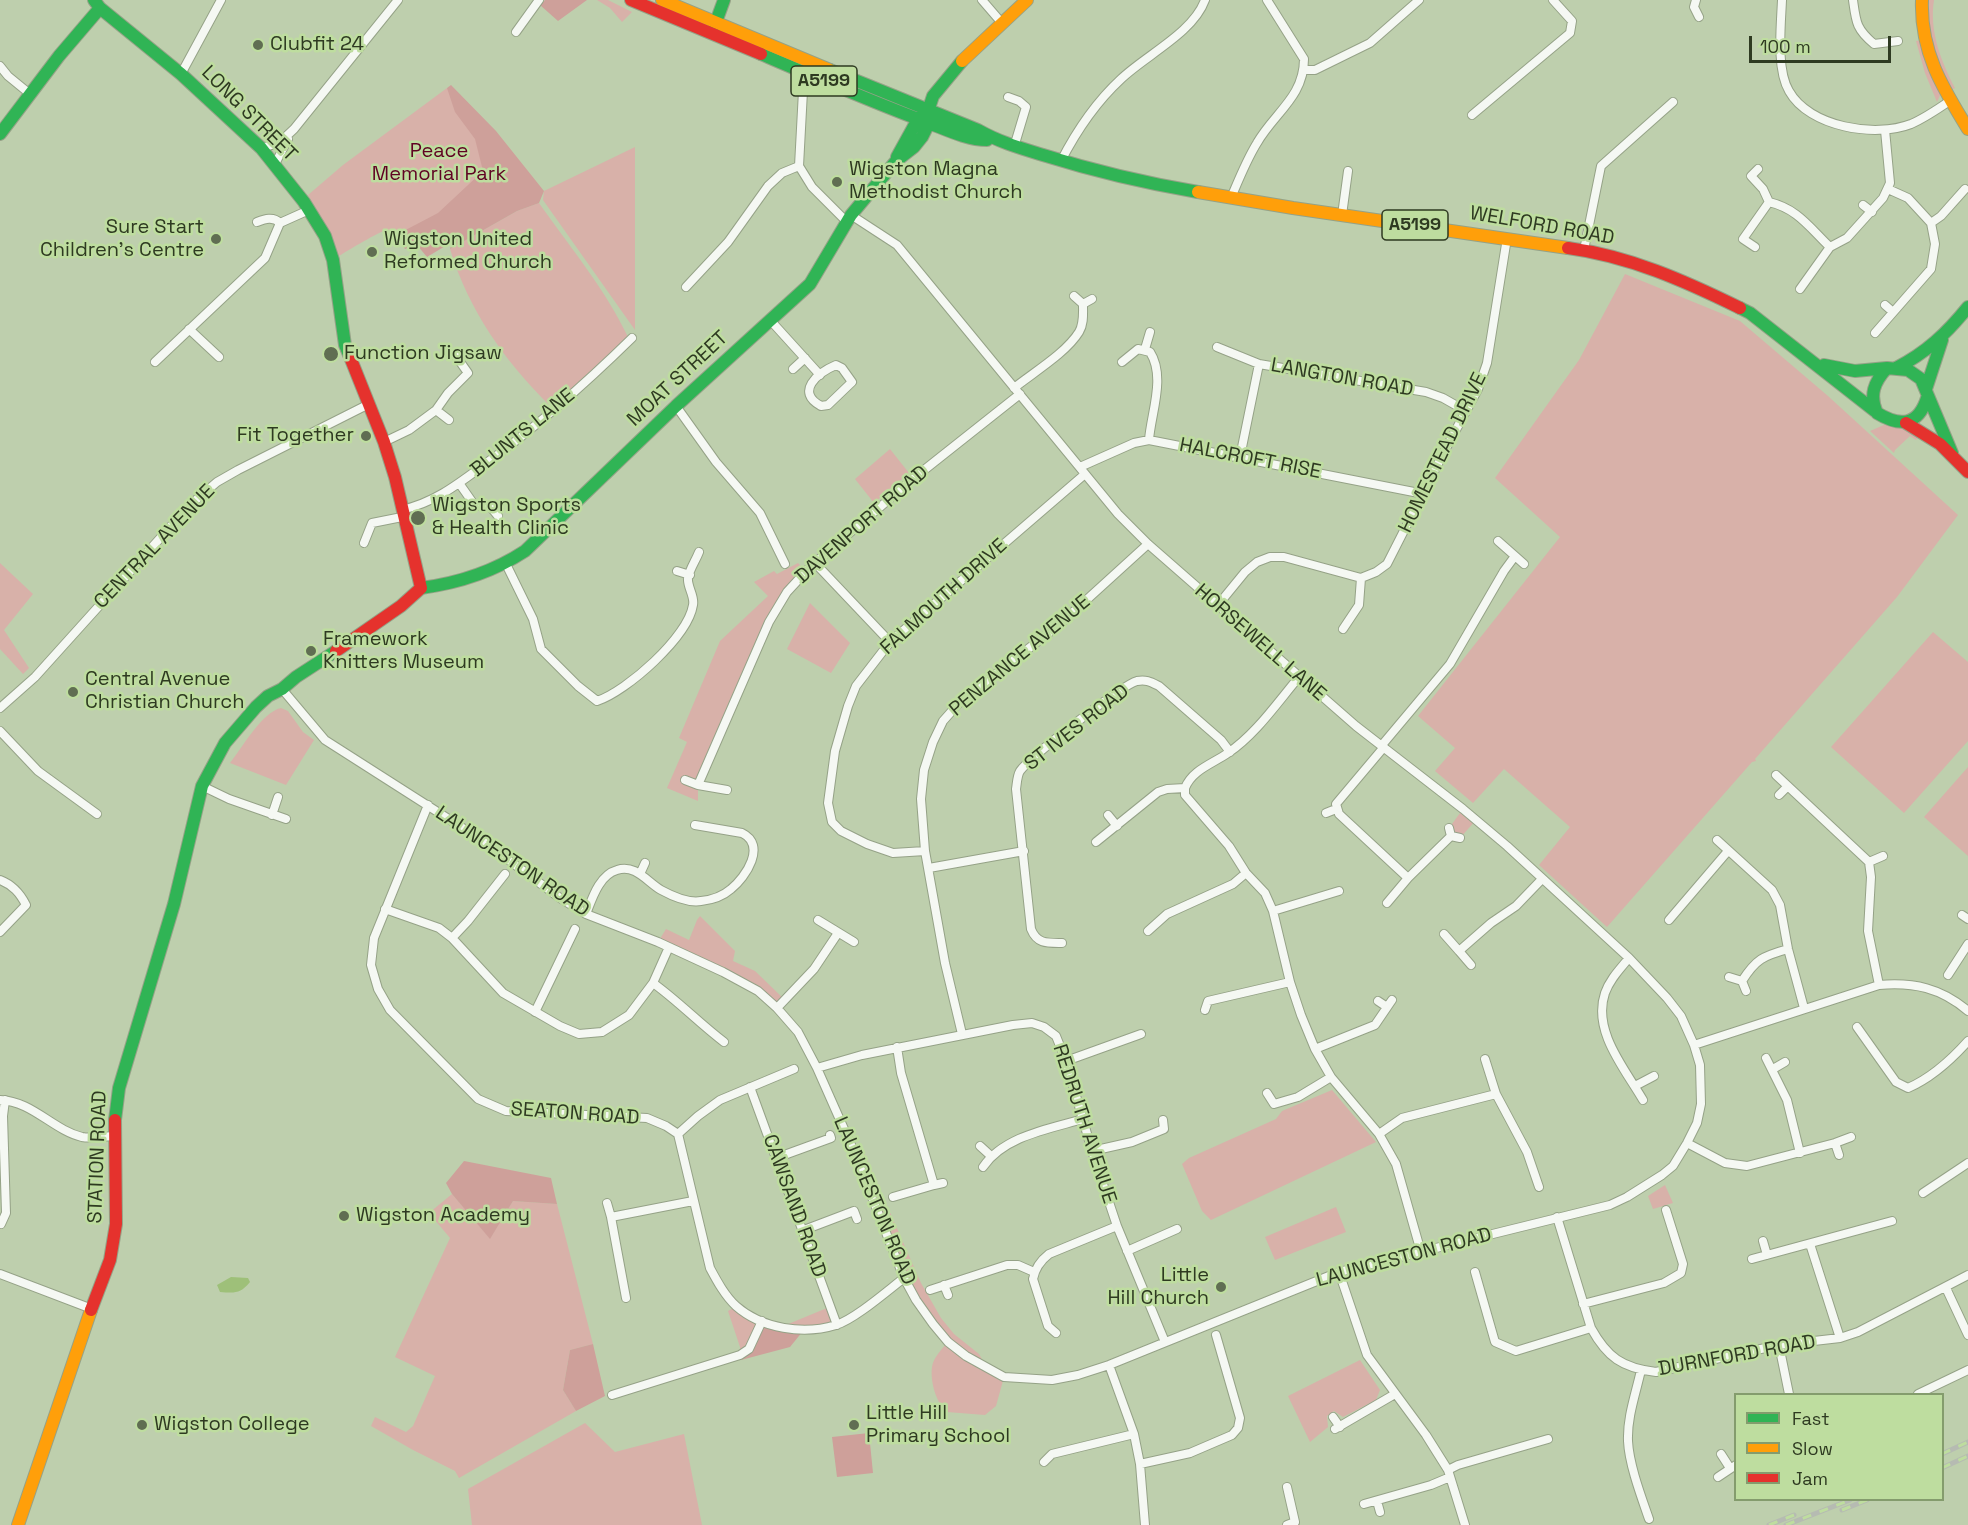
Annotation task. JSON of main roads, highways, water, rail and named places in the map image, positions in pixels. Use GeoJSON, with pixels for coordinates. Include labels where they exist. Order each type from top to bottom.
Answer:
{"type":"FeatureCollection","features":[{"type":"Feature","properties":{"kind":"main road","name":"A5199"},"geometry":{"type":"LineString","coordinates":[[631,0],[828,69],[891,96],[929,120]]}},
{"type":"Feature","properties":{"kind":"main road","name":"A5199"},"geometry":{"type":"LineString","coordinates":[[662,0],[714,29],[901,113],[929,120]]}},
{"type":"Feature","properties":{"kind":"main road"},"geometry":{"type":"LineString","coordinates":[[714,29],[724,0]]}},
{"type":"Feature","properties":{"kind":"main road","name":"MOAT STREET"},"geometry":{"type":"LineString","coordinates":[[421,588],[450,585],[483,575],[507,564],[543,535],[676,406],[810,284],[848,218],[896,161],[914,147],[922,137],[929,120],[933,96],[939,88],[972,50],[1027,0]]}},
{"type":"Feature","properties":{"kind":"main road"},"geometry":{"type":"LineString","coordinates":[[1922,0],[1921,12],[1927,54],[1942,87],[1968,129]]}},
{"type":"Feature","properties":{"kind":"main road"},"geometry":{"type":"LineString","coordinates":[[0,134],[92,16],[97,4]]}},
{"type":"Feature","properties":{"kind":"main road","name":"LONG STREET"},"geometry":{"type":"LineString","coordinates":[[97,4],[181,74],[261,148],[309,210],[325,236],[333,260],[345,345],[384,442],[395,477],[421,588]]}},
{"type":"Feature","properties":{"kind":"main road","name":"WELFORD ROAD"},"geometry":{"type":"LineString","coordinates":[[929,120],[954,120],[1014,147],[1142,182],[1231,198],[1584,250],[1636,263],[1695,285],[1750,314],[1875,411]]}},
{"type":"Feature","properties":{"kind":"main road","name":"WELFORD ROAD"},"geometry":{"type":"LineString","coordinates":[[929,120],[980,140],[995,140]]}},
{"type":"Feature","properties":{"kind":"main road"},"geometry":{"type":"LineString","coordinates":[[1968,307],[1942,339],[1921,356],[1891,368],[1874,384],[1872,391],[1872,404],[1875,411],[1883,417],[1906,423],[1930,434],[1952,453],[1968,472]]}},
{"type":"Feature","properties":{"kind":"main road"},"geometry":{"type":"LineString","coordinates":[[1906,423],[1919,416],[1925,406],[1942,339]]}},
{"type":"Feature","properties":{"kind":"main road","name":"WELFORD ROAD"},"geometry":{"type":"LineString","coordinates":[[1813,361],[1838,369],[1866,371],[1891,368]]}},
{"type":"Feature","properties":{"kind":"main road"},"geometry":{"type":"LineString","coordinates":[[1891,368],[1908,370],[1921,379],[1952,453]]}},
{"type":"Feature","properties":{"kind":"main road","name":"STATION ROAD"},"geometry":{"type":"LineString","coordinates":[[18,1525],[82,1334],[110,1260],[116,1224],[115,1114],[120,1080],[174,904],[207,772],[225,743],[268,696],[357,638],[401,606],[421,588]]}},
{"type":"Feature","properties":{"kind":"railway"},"geometry":{"type":"LineString","coordinates":[[1944,1453],[1968,1442]]}},
{"type":"Feature","properties":{"kind":"railway"},"geometry":{"type":"LineString","coordinates":[[1944,1467],[1968,1456]]}},
{"type":"Feature","properties":{"kind":"railway"},"geometry":{"type":"LineString","coordinates":[[1786,1525],[1847,1501]]}},
{"type":"Feature","properties":{"kind":"railway"},"geometry":{"type":"LineString","coordinates":[[1842,1510],[1864,1501]]}},
{"type":"Feature","properties":{"kind":"railway"},"geometry":{"type":"LineString","coordinates":[[1769,1525],[1794,1515]]}},
{"type":"Feature","properties":{"kind":"place","name":"Clubfit 24"},"geometry":{"type":"Point","coordinates":[258,45]}},
{"type":"Feature","properties":{"kind":"place","name":"Wigston Magna Methodist Church"},"geometry":{"type":"Point","coordinates":[837,182]}},
{"type":"Feature","properties":{"kind":"place","name":"Sure Start Children's Centre"},"geometry":{"type":"Point","coordinates":[216,239]}},
{"type":"Feature","properties":{"kind":"place","name":"Wigston United Reformed Church"},"geometry":{"type":"Point","coordinates":[372,252]}},
{"type":"Feature","properties":{"kind":"place","name":"Function Jigsaw"},"geometry":{"type":"Point","coordinates":[331,354]}},
{"type":"Feature","properties":{"kind":"place","name":"Fit Together"},"geometry":{"type":"Point","coordinates":[366,436]}},
{"type":"Feature","properties":{"kind":"place","name":"Wigston Sports & Health Clinic"},"geometry":{"type":"Point","coordinates":[418,518]}},
{"type":"Feature","properties":{"kind":"place","name":"Framework Knitters Museum"},"geometry":{"type":"Point","coordinates":[311,651]}},
{"type":"Feature","properties":{"kind":"place","name":"Central Avenue Christian Church"},"geometry":{"type":"Point","coordinates":[73,692]}},
{"type":"Feature","properties":{"kind":"place","name":"Wigston Academy"},"geometry":{"type":"Point","coordinates":[344,1216]}},
{"type":"Feature","properties":{"kind":"place","name":"Little Hill Church"},"geometry":{"type":"Point","coordinates":[1221,1287]}},
{"type":"Feature","properties":{"kind":"place","name":"Wigston College"},"geometry":{"type":"Point","coordinates":[142,1425]}},
{"type":"Feature","properties":{"kind":"place","name":"Little Hill Primary School"},"geometry":{"type":"Point","coordinates":[854,1425]}},
{"type":"Feature","properties":{"kind":"park label","name":"Peace Memorial Park"},"geometry":{"type":"Point","coordinates":[439,164]}}]}
